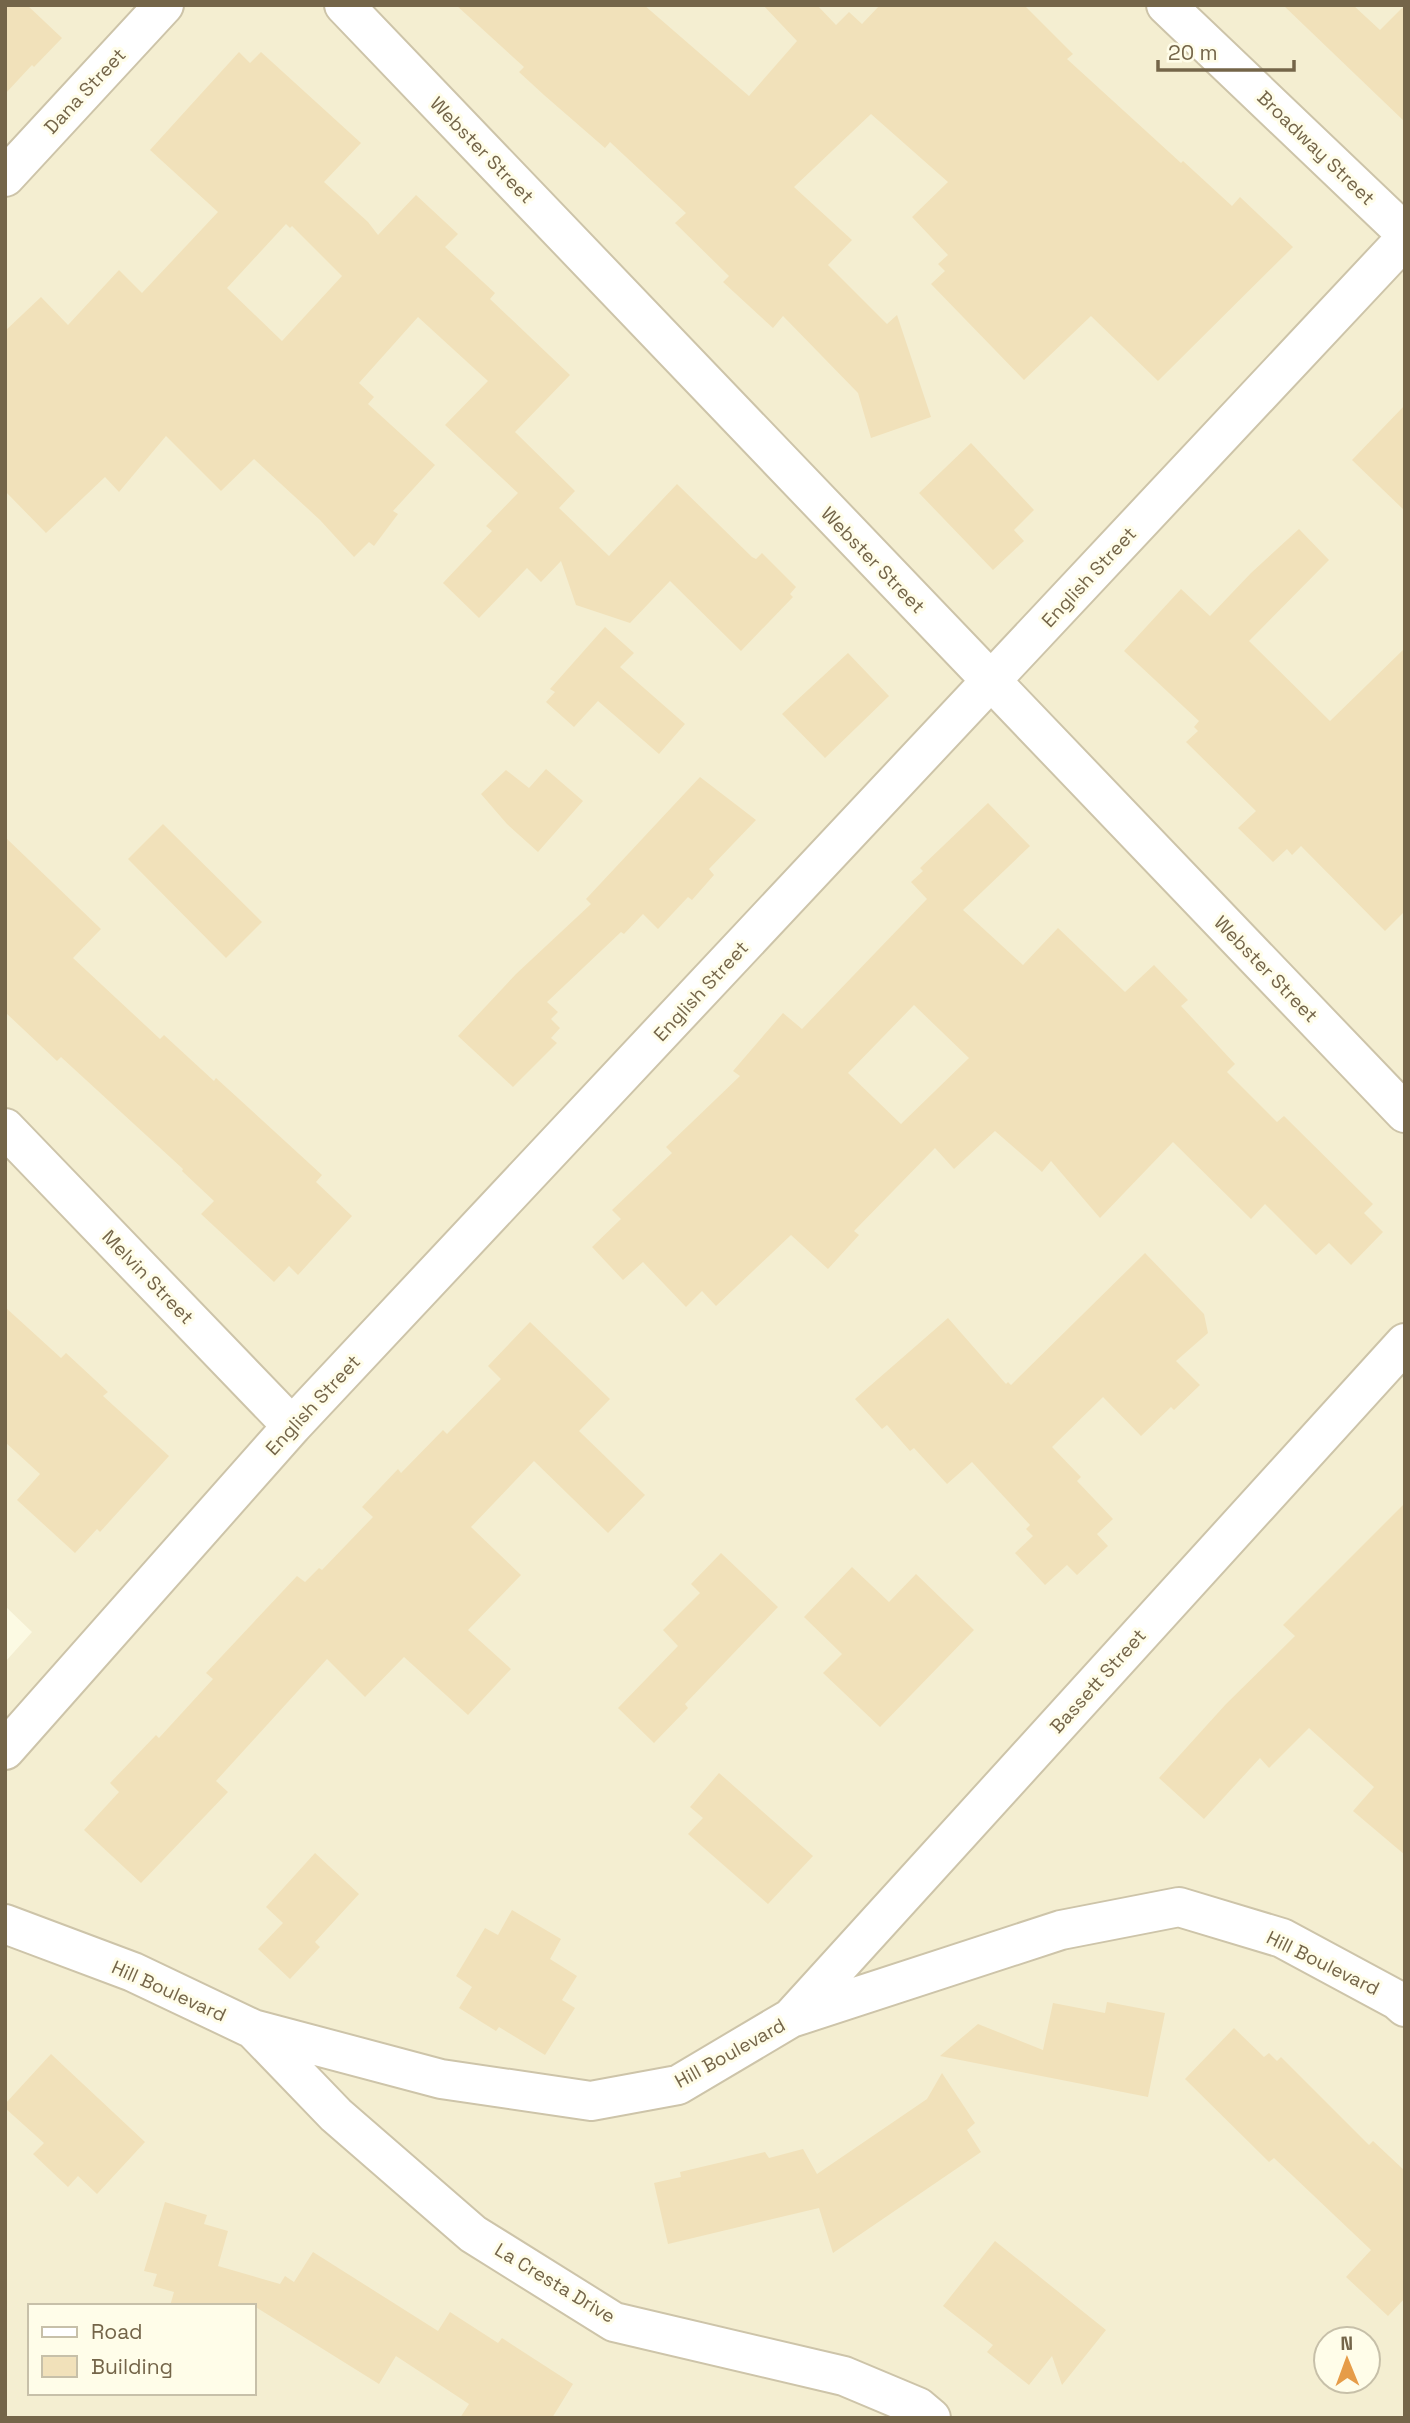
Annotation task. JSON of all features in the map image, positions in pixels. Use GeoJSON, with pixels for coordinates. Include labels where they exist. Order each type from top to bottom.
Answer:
{"type":"FeatureCollection","features":[{"type":"Feature","properties":{"kind":"street","name":"Dana Street"},"geometry":{"type":"LineString","coordinates":[[5,177],[164,5]]}},
{"type":"Feature","properties":{"kind":"street","name":"Webster Street"},"geometry":{"type":"LineString","coordinates":[[344,5],[1405,1113]]}},
{"type":"Feature","properties":{"kind":"street","name":"Broadway Street"},"geometry":{"type":"LineString","coordinates":[[1167,5],[1405,233]]}},
{"type":"Feature","properties":{"kind":"street","name":"English Street"},"geometry":{"type":"LineString","coordinates":[[5,1750],[292,1426],[1405,239]]}},
{"type":"Feature","properties":{"kind":"street","name":"Melvin Street"},"geometry":{"type":"LineString","coordinates":[[5,1128],[292,1426]]}},
{"type":"Feature","properties":{"kind":"street","name":"Bassett Street"},"geometry":{"type":"LineString","coordinates":[[791,2018],[1405,1343]]}},
{"type":"Feature","properties":{"kind":"street","name":"Hill Boulevard"},"geometry":{"type":"LineString","coordinates":[[5,1924],[133,1972],[253,2029],[441,2079],[591,2101],[678,2085],[791,2018],[1061,1930],[1179,1907],[1282,1938],[1397,2000],[1405,2007]]}},
{"type":"Feature","properties":{"kind":"street","name":"La Cresta Drive"},"geometry":{"type":"LineString","coordinates":[[253,2029],[336,2115],[473,2234],[614,2322],[844,2376],[923,2414]]}},
{"type":"Feature","properties":{"kind":"shaded area"},"geometry":{"type":"Polygon","coordinates":[[[5,5],[1405,5],[1405,2418],[5,2418],[5,1662],[32,1632],[5,1606],[5,5]]]}},
{"type":"Feature","properties":{"kind":"building"},"geometry":{"type":"Polygon","coordinates":[[[5,5],[27,5],[62,38],[5,94],[5,5]]]}},
{"type":"Feature","properties":{"kind":"building"},"geometry":{"type":"Polygon","coordinates":[[[456,5],[644,5],[749,96],[797,41],[763,5],[817,5],[836,25],[849,12],[862,24],[880,5],[1024,5],[1073,54],[1067,59],[1181,163],[1183,161],[1232,206],[1240,197],[1293,247],[1158,381],[1091,316],[1024,380],[931,284],[945,271],[938,264],[948,255],[912,217],[948,182],[871,114],[794,187],[852,240],[828,265],[887,324],[897,315],[931,417],[871,438],[858,393],[783,316],[773,328],[723,282],[729,276],[675,223],[686,213],[610,142],[605,148],[544,95],[519,72],[524,67],[456,5]]]}},
{"type":"Feature","properties":{"kind":"building"},"geometry":{"type":"Polygon","coordinates":[[[1283,5],[1353,5],[1380,30],[1405,5],[1405,122],[1283,5]]]}},
{"type":"Feature","properties":{"kind":"building"},"geometry":{"type":"Polygon","coordinates":[[[239,52],[250,63],[261,52],[361,143],[324,182],[368,222],[378,235],[416,195],[458,234],[445,247],[495,293],[490,299],[570,375],[515,432],[575,491],[559,508],[609,556],[677,484],[752,557],[756,559],[762,553],[796,587],[790,594],[793,597],[741,651],[670,581],[630,623],[576,605],[561,561],[541,582],[527,568],[479,618],[443,583],[492,531],[486,526],[518,493],[445,425],[488,381],[418,317],[359,383],[374,397],[368,404],[435,465],[393,511],[398,514],[374,546],[369,542],[354,557],[320,520],[254,459],[221,491],[166,436],[119,492],[105,477],[46,533],[5,491],[5,331],[41,297],[68,325],[119,270],[142,293],[218,212],[150,150],[239,52]],[[286,224],[227,288],[282,341],[342,276],[292,226],[290,228],[286,224]]]}},
{"type":"Feature","properties":{"kind":"building"},"geometry":{"type":"Polygon","coordinates":[[[1405,405],[1405,511],[1352,460],[1405,405]]]}},
{"type":"Feature","properties":{"kind":"building"},"geometry":{"type":"Polygon","coordinates":[[[971,443],[1034,510],[1014,530],[1024,541],[993,570],[919,493],[971,443]]]}},
{"type":"Feature","properties":{"kind":"building"},"geometry":{"type":"Polygon","coordinates":[[[1299,529],[1329,560],[1249,641],[1330,721],[1405,648],[1405,911],[1385,931],[1301,846],[1292,855],[1287,849],[1273,862],[1238,828],[1256,811],[1186,742],[1198,731],[1194,727],[1199,721],[1124,651],[1181,589],[1210,616],[1299,529]]]}},
{"type":"Feature","properties":{"kind":"building"},"geometry":{"type":"Polygon","coordinates":[[[605,627],[634,653],[620,667],[685,724],[659,754],[598,701],[574,727],[546,702],[555,692],[550,689],[605,627]]]}},
{"type":"Feature","properties":{"kind":"building"},"geometry":{"type":"Polygon","coordinates":[[[848,653],[889,696],[825,758],[782,714],[848,653]]]}},
{"type":"Feature","properties":{"kind":"building"},"geometry":{"type":"Polygon","coordinates":[[[546,769],[583,801],[538,852],[507,824],[481,794],[506,770],[529,788],[546,769]]]}},
{"type":"Feature","properties":{"kind":"building"},"geometry":{"type":"Polygon","coordinates":[[[700,777],[756,820],[709,869],[714,875],[692,900],[688,897],[658,929],[643,914],[547,1002],[558,1012],[551,1019],[560,1028],[551,1038],[557,1043],[513,1087],[458,1036],[516,974],[591,904],[586,899],[700,777]]]}},
{"type":"Feature","properties":{"kind":"building"},"geometry":{"type":"Polygon","coordinates":[[[988,803],[1030,846],[963,910],[1023,965],[1058,928],[1125,992],[1154,965],[1188,1000],[1181,1006],[1235,1064],[1227,1072],[1277,1122],[1284,1116],[1373,1204],[1364,1213],[1383,1232],[1351,1265],[1329,1243],[1316,1255],[1265,1204],[1251,1219],[1173,1142],[1100,1218],[1051,1161],[1042,1172],[995,1131],[954,1169],[935,1148],[854,1231],[859,1235],[828,1269],[791,1235],[716,1306],[702,1291],[686,1307],[643,1262],[623,1280],[592,1247],[621,1219],[612,1210],[672,1153],[666,1147],[740,1076],[733,1071],[783,1013],[802,1029],[927,899],[911,882],[923,871],[920,868],[988,803]],[[914,1005],[848,1073],[901,1124],[969,1058],[914,1005]]]}},
{"type":"Feature","properties":{"kind":"building"},"geometry":{"type":"Polygon","coordinates":[[[163,824],[262,922],[226,958],[128,859],[163,824]]]}},
{"type":"Feature","properties":{"kind":"building"},"geometry":{"type":"Polygon","coordinates":[[[5,837],[101,929],[73,958],[160,1039],[164,1035],[214,1081],[216,1078],[322,1175],[316,1182],[352,1216],[298,1275],[289,1266],[274,1282],[201,1214],[214,1201],[182,1171],[183,1169],[61,1057],[57,1061],[5,1012],[5,837]]]}},
{"type":"Feature","properties":{"kind":"building"},"geometry":{"type":"Polygon","coordinates":[[[1145,1253],[1204,1314],[1208,1333],[1176,1361],[1200,1385],[1174,1410],[1171,1407],[1141,1436],[1103,1397],[1052,1447],[1081,1477],[1077,1481],[1113,1519],[1097,1534],[1108,1546],[1077,1575],[1067,1565],[1045,1585],[1015,1553],[1033,1536],[1026,1529],[1030,1525],[972,1462],[947,1484],[914,1448],[910,1451],[887,1425],[882,1429],[855,1399],[948,1318],[1006,1384],[1008,1382],[1011,1385],[1145,1253]]]}},
{"type":"Feature","properties":{"kind":"building"},"geometry":{"type":"Polygon","coordinates":[[[5,1307],[61,1358],[66,1353],[108,1392],[103,1396],[169,1456],[100,1532],[97,1529],[75,1553],[17,1500],[40,1474],[5,1442],[5,1307]]]}},
{"type":"Feature","properties":{"kind":"building"},"geometry":{"type":"Polygon","coordinates":[[[530,1322],[610,1399],[579,1431],[645,1495],[608,1533],[534,1461],[471,1527],[521,1575],[468,1630],[511,1669],[468,1715],[404,1657],[365,1697],[327,1659],[216,1781],[228,1792],[141,1883],[84,1830],[119,1792],[110,1783],[156,1735],[159,1738],[213,1679],[206,1673],[297,1576],[305,1582],[319,1568],[322,1570],[373,1517],[362,1507],[398,1469],[401,1473],[443,1430],[447,1434],[501,1379],[488,1366],[530,1322]]]}},
{"type":"Feature","properties":{"kind":"building"},"geometry":{"type":"Polygon","coordinates":[[[1405,1503],[1405,1855],[1353,1811],[1374,1787],[1309,1728],[1269,1768],[1260,1758],[1204,1819],[1159,1778],[1226,1704],[1295,1636],[1283,1625],[1405,1503]]]}},
{"type":"Feature","properties":{"kind":"building"},"geometry":{"type":"Polygon","coordinates":[[[721,1553],[778,1607],[685,1704],[688,1708],[654,1743],[618,1708],[678,1646],[663,1630],[700,1593],[691,1584],[721,1553]]]}},
{"type":"Feature","properties":{"kind":"building"},"geometry":{"type":"Polygon","coordinates":[[[852,1567],[889,1602],[916,1574],[974,1630],[880,1727],[823,1673],[842,1654],[804,1617],[852,1567]]]}},
{"type":"Feature","properties":{"kind":"building"},"geometry":{"type":"Polygon","coordinates":[[[719,1773],[813,1856],[768,1904],[688,1834],[703,1818],[690,1807],[719,1773]]]}},
{"type":"Feature","properties":{"kind":"building"},"geometry":{"type":"Polygon","coordinates":[[[315,1853],[359,1894],[315,1942],[320,1947],[290,1979],[258,1949],[283,1923],[266,1907],[315,1853]]]}},
{"type":"Feature","properties":{"kind":"building"},"geometry":{"type":"Polygon","coordinates":[[[512,1910],[561,1939],[550,1959],[577,1976],[562,2000],[575,2008],[545,2055],[499,2027],[496,2031],[459,2008],[472,1987],[456,1976],[485,1928],[498,1935],[512,1910]]]}},
{"type":"Feature","properties":{"kind":"building"},"geometry":{"type":"Polygon","coordinates":[[[1107,2002],[1165,2013],[1148,2097],[940,2056],[978,2024],[1043,2050],[1053,2003],[1105,2013],[1107,2002]]]}},
{"type":"Feature","properties":{"kind":"building"},"geometry":{"type":"Polygon","coordinates":[[[1234,2028],[1264,2057],[1269,2053],[1277,2061],[1281,2057],[1369,2145],[1373,2141],[1405,2171],[1405,2298],[1388,2316],[1346,2277],[1371,2250],[1274,2158],[1269,2162],[1185,2079],[1234,2028]]]}},
{"type":"Feature","properties":{"kind":"building"},"geometry":{"type":"Polygon","coordinates":[[[51,2054],[145,2142],[97,2194],[78,2176],[68,2187],[33,2154],[44,2143],[5,2108],[5,2104],[51,2054]]]}},
{"type":"Feature","properties":{"kind":"building"},"geometry":{"type":"Polygon","coordinates":[[[942,2073],[975,2123],[967,2130],[981,2152],[833,2253],[819,2208],[668,2244],[654,2183],[681,2177],[680,2172],[765,2152],[769,2158],[803,2149],[817,2174],[927,2099],[942,2073]]]}},
{"type":"Feature","properties":{"kind":"building"},"geometry":{"type":"Polygon","coordinates":[[[165,2202],[207,2215],[204,2224],[228,2231],[218,2266],[280,2284],[285,2276],[294,2282],[313,2252],[438,2331],[450,2312],[498,2343],[502,2338],[573,2384],[552,2418],[460,2418],[469,2404],[396,2356],[379,2384],[256,2307],[256,2304],[171,2304],[174,2292],[153,2286],[157,2274],[144,2271],[165,2202]]]}},
{"type":"Feature","properties":{"kind":"building"},"geometry":{"type":"Polygon","coordinates":[[[995,2241],[1106,2330],[1062,2385],[1052,2356],[1029,2385],[987,2352],[993,2345],[943,2306],[995,2241]]]}}]}
